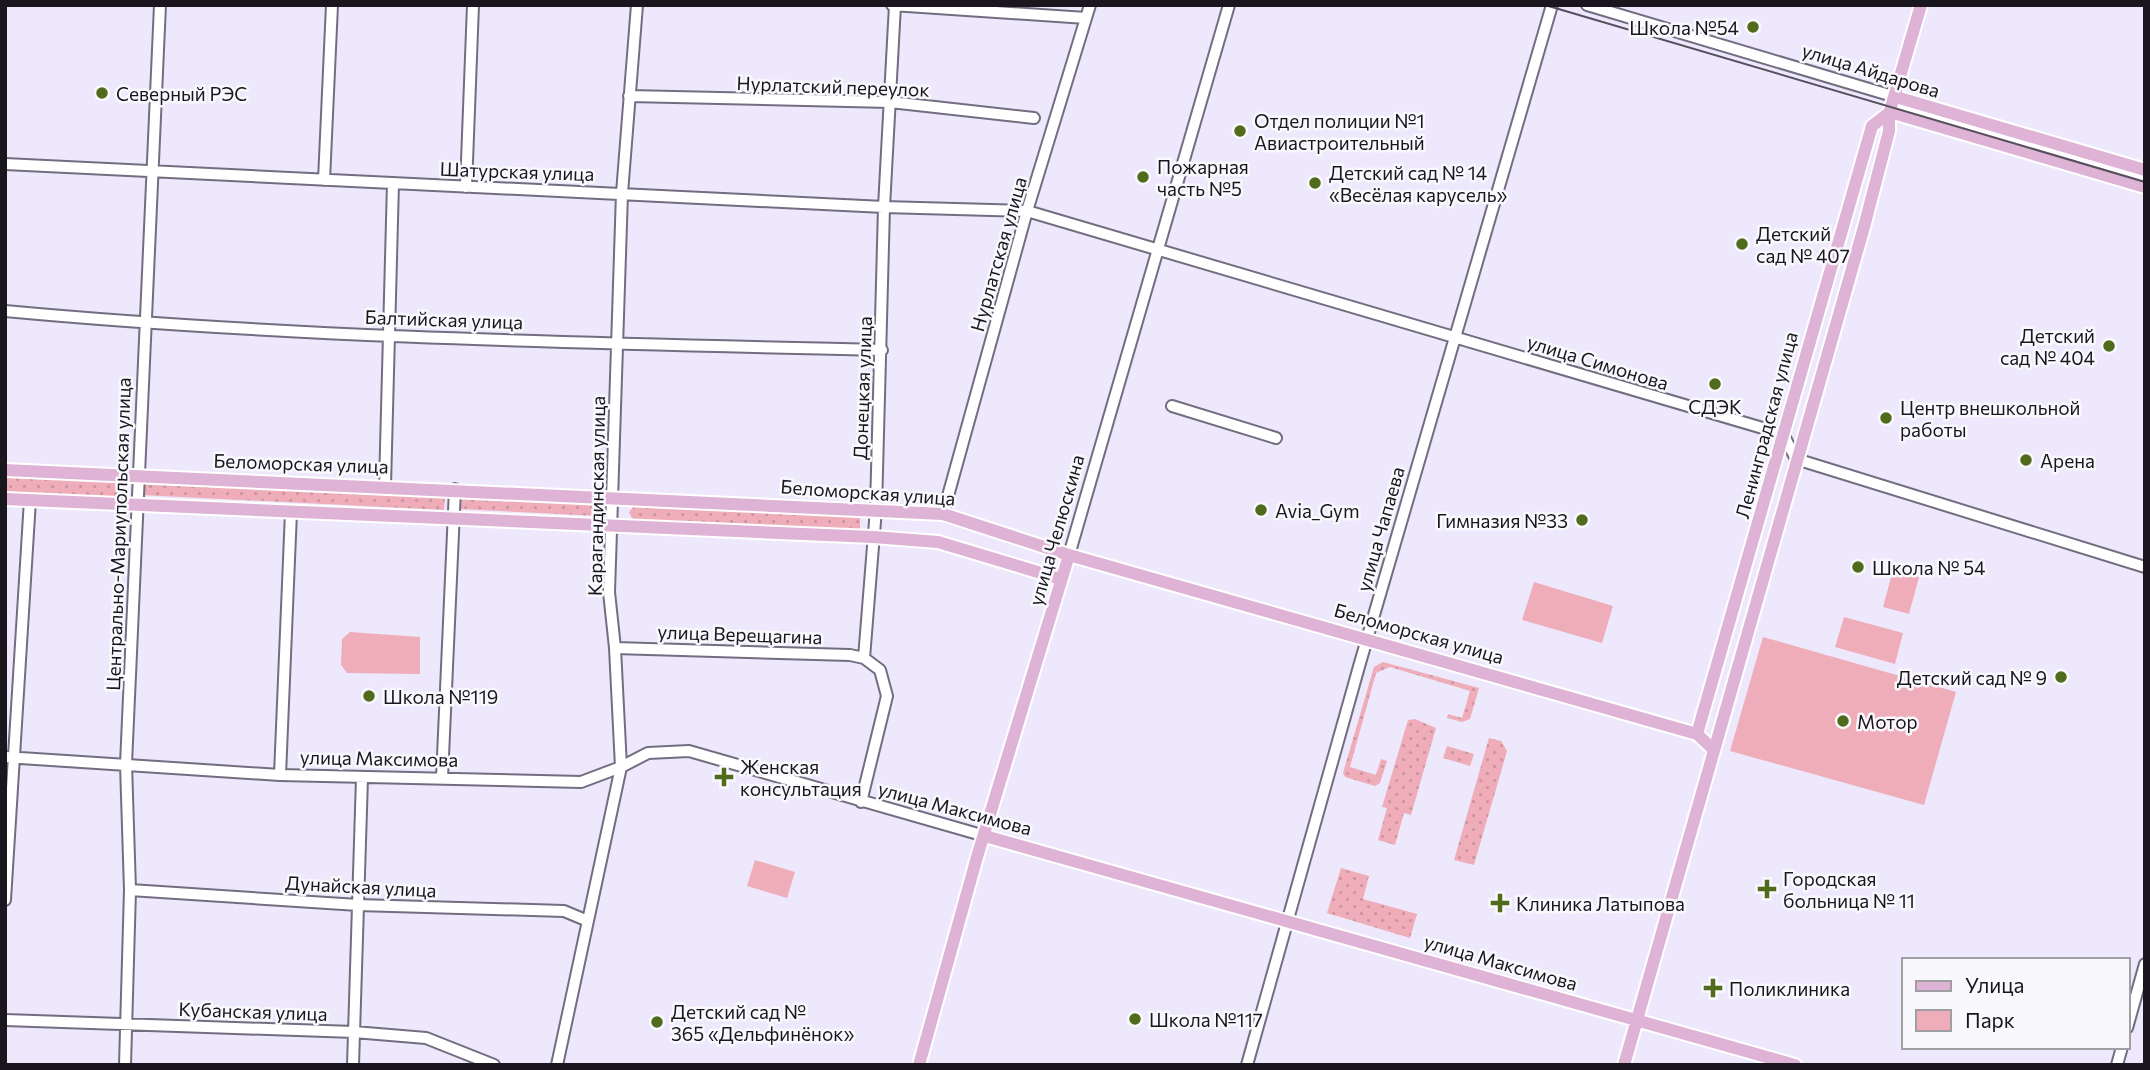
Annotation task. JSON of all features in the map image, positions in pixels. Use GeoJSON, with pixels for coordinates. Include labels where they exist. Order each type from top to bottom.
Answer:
{"type":"FeatureCollection","features":[{"type":"Feature","properties":{"kind":"main road","name":"Ленинградская улица"},"geometry":{"type":"LineString","coordinates":[[1697,734],[1872,126],[1889,112],[1896,97],[1921,5]]}},
{"type":"Feature","properties":{"kind":"main road","name":"улица Айдарова"},"geometry":{"type":"LineString","coordinates":[[1896,97],[2145,170]]}},
{"type":"Feature","properties":{"kind":"main road","name":"Ленинградская улица"},"geometry":{"type":"LineString","coordinates":[[1624,1065],[1864,227],[1890,128],[1889,112]]}},
{"type":"Feature","properties":{"kind":"main road","name":"улица Айдарова"},"geometry":{"type":"LineString","coordinates":[[1889,112],[2145,187]]}},
{"type":"Feature","properties":{"kind":"main road","name":"Беломорская улица"},"geometry":{"type":"LineString","coordinates":[[5,470],[613,496],[943,514],[1069,555],[1697,734]]}},
{"type":"Feature","properties":{"kind":"main road"},"geometry":{"type":"LineString","coordinates":[[5,499],[873,537],[938,542],[1061,579]]}},
{"type":"Feature","properties":{"kind":"main road","name":"улица Челюскина"},"geometry":{"type":"LineString","coordinates":[[919,1065],[1069,555]]}},
{"type":"Feature","properties":{"kind":"main road"},"geometry":{"type":"LineString","coordinates":[[1697,734],[1714,750]]}},
{"type":"Feature","properties":{"kind":"main road","name":"улица Максимова"},"geometry":{"type":"LineString","coordinates":[[985,836],[1795,1065]]}},
{"type":"Feature","properties":{"kind":"street","name":"Центрально-Мариупольская улица"},"geometry":{"type":"LineString","coordinates":[[125,1065],[124,1023],[130,891],[126,764],[160,5]]}},
{"type":"Feature","properties":{"kind":"street"},"geometry":{"type":"LineString","coordinates":[[324,180],[332,5]]}},
{"type":"Feature","properties":{"kind":"street"},"geometry":{"type":"LineString","coordinates":[[466,187],[473,5]]}},
{"type":"Feature","properties":{"kind":"street","name":"Карагандинская улица"},"geometry":{"type":"LineString","coordinates":[[557,1065],[621,767],[615,648],[609,592],[622,193],[636,5]]}},
{"type":"Feature","properties":{"kind":"street"},"geometry":{"type":"LineString","coordinates":[[894,5],[1086,18]]}},
{"type":"Feature","properties":{"kind":"street","name":"Донецкая улица"},"geometry":{"type":"LineString","coordinates":[[864,658],[876,509],[884,207],[894,5]]}},
{"type":"Feature","properties":{"kind":"street","name":"Нурлатская улица"},"geometry":{"type":"LineString","coordinates":[[943,514],[1027,211],[1090,5]]}},
{"type":"Feature","properties":{"kind":"street","name":"улица Челюскина"},"geometry":{"type":"LineString","coordinates":[[1069,555],[1229,5]]}},
{"type":"Feature","properties":{"kind":"street","name":"улица Чапаева"},"geometry":{"type":"LineString","coordinates":[[1247,1065],[1286,920],[1552,5]]}},
{"type":"Feature","properties":{"kind":"street","name":"улица Айдарова"},"geometry":{"type":"LineString","coordinates":[[1587,5],[1896,97]]}},
{"type":"Feature","properties":{"kind":"street","name":"Нурлатский переулок"},"geometry":{"type":"LineString","coordinates":[[629,96],[890,102],[1034,118]]}},
{"type":"Feature","properties":{"kind":"street","name":"Шатурская улица"},"geometry":{"type":"LineString","coordinates":[[5,164],[884,207],[1027,211]]}},
{"type":"Feature","properties":{"kind":"street"},"geometry":{"type":"LineString","coordinates":[[385,486],[393,183]]}},
{"type":"Feature","properties":{"kind":"street","name":"улица Симонова"},"geometry":{"type":"LineString","coordinates":[[1027,211],[1158,247],[1783,434]]}},
{"type":"Feature","properties":{"kind":"street","name":"Балтийская улица"},"geometry":{"type":"LineString","coordinates":[[5,311],[145,324],[389,335],[882,350]]}},
{"type":"Feature","properties":{"kind":"street"},"geometry":{"type":"LineString","coordinates":[[1172,406],[1276,438]]}},
{"type":"Feature","properties":{"kind":"street"},"geometry":{"type":"LineString","coordinates":[[1783,434],[1796,459],[2145,567]]}},
{"type":"Feature","properties":{"kind":"street"},"geometry":{"type":"LineString","coordinates":[[442,778],[455,489]]}},
{"type":"Feature","properties":{"kind":"street"},"geometry":{"type":"LineString","coordinates":[[5,900],[9,758],[30,500]]}},
{"type":"Feature","properties":{"kind":"street"},"geometry":{"type":"LineString","coordinates":[[280,775],[291,512]]}},
{"type":"Feature","properties":{"kind":"street","name":"улица Верещагина"},"geometry":{"type":"LineString","coordinates":[[615,648],[850,655],[864,658]]}},
{"type":"Feature","properties":{"kind":"street"},"geometry":{"type":"LineString","coordinates":[[861,802],[887,696],[880,670],[864,658]]}},
{"type":"Feature","properties":{"kind":"street","name":"улица Максимова"},"geometry":{"type":"LineString","coordinates":[[9,758],[280,775],[581,782],[621,767],[648,752],[690,751],[985,836]]}},
{"type":"Feature","properties":{"kind":"street"},"geometry":{"type":"LineString","coordinates":[[353,1065],[362,778]]}},
{"type":"Feature","properties":{"kind":"street","name":"Дунайская улица"},"geometry":{"type":"LineString","coordinates":[[130,891],[358,905],[564,911],[588,921]]}},
{"type":"Feature","properties":{"kind":"street"},"geometry":{"type":"LineString","coordinates":[[2129,1021],[2145,964]]}},
{"type":"Feature","properties":{"kind":"street","name":"Кубанская улица"},"geometry":{"type":"LineString","coordinates":[[5,1020],[354,1032],[426,1038],[494,1065]]}},
{"type":"Feature","properties":{"kind":"green space"},"geometry":{"type":"Polygon","coordinates":[[[5,475],[125,481],[124,499],[5,493],[5,475]]]}},
{"type":"Feature","properties":{"kind":"green space"},"geometry":{"type":"Polygon","coordinates":[[[142,483],[445,497],[444,510],[141,495],[142,483]]]}},
{"type":"Feature","properties":{"kind":"green space"},"geometry":{"type":"Polygon","coordinates":[[[460,496],[600,503],[599,516],[460,509],[460,496]]]}},
{"type":"Feature","properties":{"kind":"green space"},"geometry":{"type":"Polygon","coordinates":[[[635,505],[860,515],[860,529],[633,520],[629,512],[635,505]]]}},
{"type":"Feature","properties":{"kind":"green space"},"geometry":{"type":"Polygon","coordinates":[[[1893,570],[1919,577],[1909,614],[1883,607],[1893,570]]]}},
{"type":"Feature","properties":{"kind":"green space"},"geometry":{"type":"Polygon","coordinates":[[[1534,582],[1613,606],[1602,643],[1522,620],[1534,582]]]}},
{"type":"Feature","properties":{"kind":"green space"},"geometry":{"type":"Polygon","coordinates":[[[1844,617],[1903,633],[1895,664],[1835,647],[1844,617]]]}},
{"type":"Feature","properties":{"kind":"green space"},"geometry":{"type":"Polygon","coordinates":[[[350,632],[420,637],[420,674],[347,673],[341,665],[342,639],[350,632]]]}},
{"type":"Feature","properties":{"kind":"green space","name":"Мотор"},"geometry":{"type":"Polygon","coordinates":[[[1763,637],[1956,692],[1924,805],[1730,751],[1763,637]]]}},
{"type":"Feature","properties":{"kind":"green space"},"geometry":{"type":"Polygon","coordinates":[[[1383,662],[1479,688],[1470,719],[1462,722],[1447,718],[1448,714],[1462,718],[1470,691],[1390,667],[1376,673],[1350,767],[1376,775],[1381,759],[1387,761],[1380,783],[1375,786],[1345,777],[1343,773],[1374,667],[1383,662]]]}},
{"type":"Feature","properties":{"kind":"green space"},"geometry":{"type":"Polygon","coordinates":[[[1415,719],[1436,728],[1411,815],[1404,813],[1395,845],[1378,840],[1387,808],[1382,807],[1408,720],[1415,719]]]}},
{"type":"Feature","properties":{"kind":"green space"},"geometry":{"type":"Polygon","coordinates":[[[1489,738],[1501,741],[1507,751],[1474,865],[1454,860],[1489,738]]]}},
{"type":"Feature","properties":{"kind":"green space"},"geometry":{"type":"Polygon","coordinates":[[[1447,746],[1474,754],[1470,766],[1443,758],[1447,746]]]}},
{"type":"Feature","properties":{"kind":"green space"},"geometry":{"type":"Polygon","coordinates":[[[755,860],[795,872],[787,898],[747,886],[755,860]]]}},
{"type":"Feature","properties":{"kind":"green space"},"geometry":{"type":"Polygon","coordinates":[[[1341,868],[1369,876],[1363,899],[1417,914],[1410,938],[1327,913],[1341,868]]]}},
{"type":"Feature","properties":{"kind":"tram line"},"geometry":{"type":"LineString","coordinates":[[1545,5],[2145,182]]}},
{"type":"Feature","properties":{"kind":"place","name":"Школа №54"},"geometry":{"type":"Point","coordinates":[1753,27]}},
{"type":"Feature","properties":{"kind":"place","name":"Северный РЭС"},"geometry":{"type":"Point","coordinates":[102,93]}},
{"type":"Feature","properties":{"kind":"place","name":"Отдел полиции №1 Авиастроительный"},"geometry":{"type":"Point","coordinates":[1240,131]}},
{"type":"Feature","properties":{"kind":"place","name":"Пожарная часть №5"},"geometry":{"type":"Point","coordinates":[1143,177]}},
{"type":"Feature","properties":{"kind":"place","name":"Детский сад № 14 «Весёлая карусель»"},"geometry":{"type":"Point","coordinates":[1315,183]}},
{"type":"Feature","properties":{"kind":"place","name":"Детский сад № 407"},"geometry":{"type":"Point","coordinates":[1742,244]}},
{"type":"Feature","properties":{"kind":"place","name":"Детский сад № 404"},"geometry":{"type":"Point","coordinates":[2109,346]}},
{"type":"Feature","properties":{"kind":"place","name":"СДЭК"},"geometry":{"type":"Point","coordinates":[1715,384]}},
{"type":"Feature","properties":{"kind":"place","name":"Центр внешкольной работы"},"geometry":{"type":"Point","coordinates":[1886,418]}},
{"type":"Feature","properties":{"kind":"place","name":"Арена"},"geometry":{"type":"Point","coordinates":[2026,460]}},
{"type":"Feature","properties":{"kind":"place","name":"Avia_Gym"},"geometry":{"type":"Point","coordinates":[1261,510]}},
{"type":"Feature","properties":{"kind":"place","name":"Гимназия №33"},"geometry":{"type":"Point","coordinates":[1582,520]}},
{"type":"Feature","properties":{"kind":"place","name":"Школа № 54"},"geometry":{"type":"Point","coordinates":[1858,567]}},
{"type":"Feature","properties":{"kind":"place","name":"Детский сад № 9"},"geometry":{"type":"Point","coordinates":[2061,677]}},
{"type":"Feature","properties":{"kind":"place","name":"Школа №119"},"geometry":{"type":"Point","coordinates":[369,696]}},
{"type":"Feature","properties":{"kind":"place","name":"Мотор"},"geometry":{"type":"Point","coordinates":[1843,721]}},
{"type":"Feature","properties":{"kind":"place","name":"Женская консультация"},"geometry":{"type":"Point","coordinates":[724,777]}},
{"type":"Feature","properties":{"kind":"place","name":"Городская больница № 11"},"geometry":{"type":"Point","coordinates":[1767,889]}},
{"type":"Feature","properties":{"kind":"place","name":"Клиника Латыпова"},"geometry":{"type":"Point","coordinates":[1500,903]}},
{"type":"Feature","properties":{"kind":"place","name":"Поликлиника"},"geometry":{"type":"Point","coordinates":[1713,988]}},
{"type":"Feature","properties":{"kind":"place","name":"Школа №117"},"geometry":{"type":"Point","coordinates":[1135,1019]}},
{"type":"Feature","properties":{"kind":"place","name":"Детский сад № 365 «Дельфинёнок»"},"geometry":{"type":"Point","coordinates":[657,1022]}}]}
